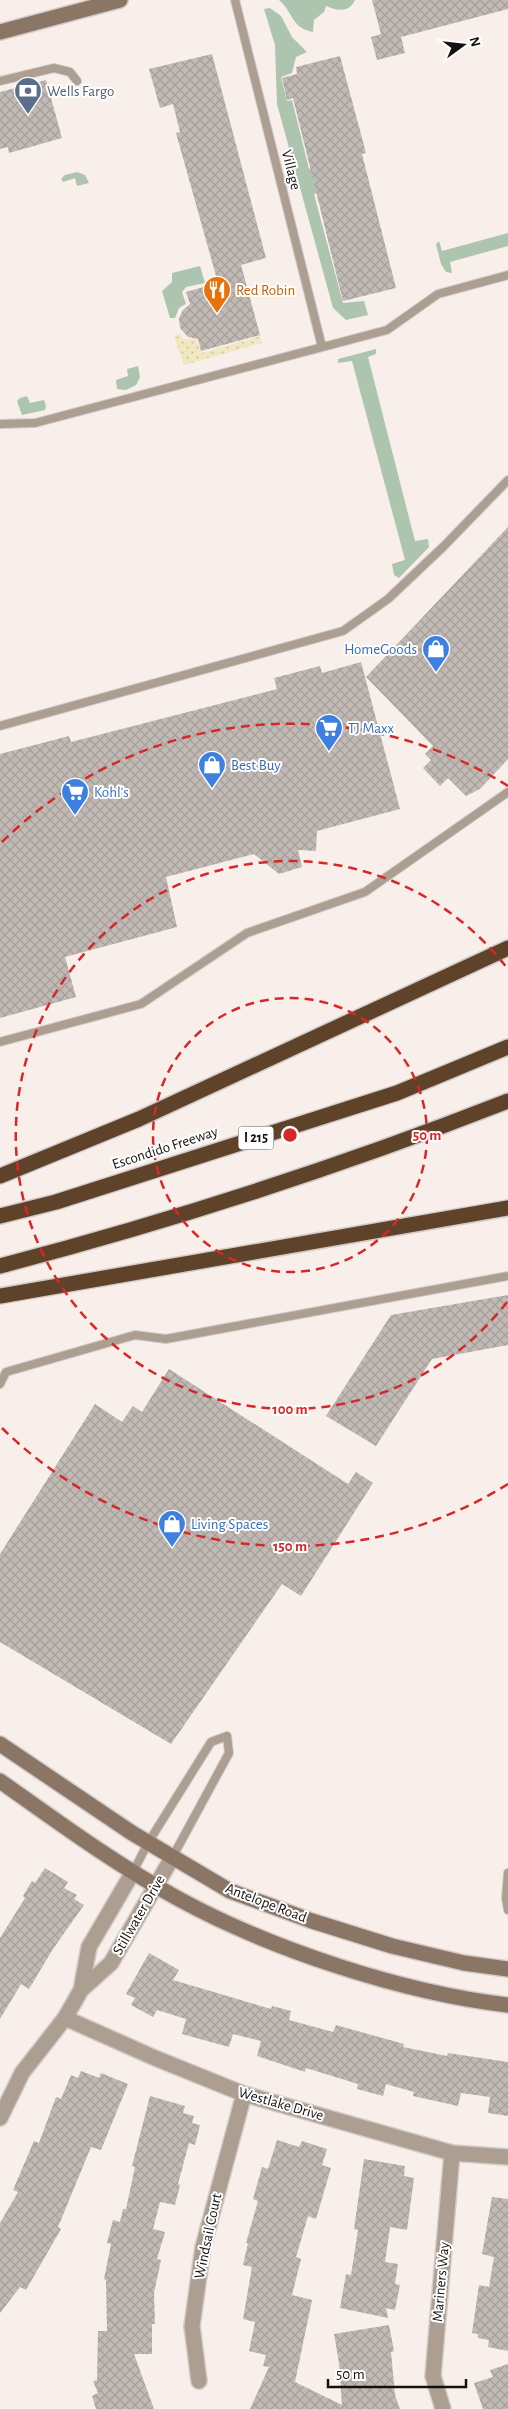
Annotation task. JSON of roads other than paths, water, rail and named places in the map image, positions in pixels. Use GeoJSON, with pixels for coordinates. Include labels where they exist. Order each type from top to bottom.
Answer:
{"type":"FeatureCollection","features":[{"type":"Feature","properties":{"kind":"highway"},"geometry":{"type":"LineString","coordinates":[[0,1176],[139,1119],[508,948]]}},
{"type":"Feature","properties":{"kind":"highway","name":"Escondido Freeway"},"geometry":{"type":"LineString","coordinates":[[0,1216],[56,1202],[397,1093],[508,1047]]}},
{"type":"Feature","properties":{"kind":"highway"},"geometry":{"type":"LineString","coordinates":[[0,1266],[243,1196],[359,1157],[508,1101]]}},
{"type":"Feature","properties":{"kind":"highway"},"geometry":{"type":"LineString","coordinates":[[0,1296],[508,1208]]}},
{"type":"Feature","properties":{"kind":"main road"},"geometry":{"type":"LineString","coordinates":[[0,32],[120,0]]}},
{"type":"Feature","properties":{"kind":"main road","name":"Antelope Road"},"geometry":{"type":"LineString","coordinates":[[0,1744],[148,1843],[230,1891],[312,1921],[392,1946],[464,1963],[508,1969]]}},
{"type":"Feature","properties":{"kind":"main road","name":"Antelope Road"},"geometry":{"type":"LineString","coordinates":[[0,1781],[96,1849],[156,1886],[177,1898],[281,1946],[358,1972],[428,1990],[508,2005]]}},
{"type":"Feature","properties":{"kind":"street","name":"Stillwater Drive"},"geometry":{"type":"LineString","coordinates":[[81,1990],[112,1962],[172,1858]]}},
{"type":"Feature","properties":{"kind":"street","name":"Stillwater Drive"},"geometry":{"type":"LineString","coordinates":[[0,2118],[22,2073],[65,2018],[81,1990],[90,1947],[133,1872]]}},
{"type":"Feature","properties":{"kind":"street","name":"Westlake Drive"},"geometry":{"type":"LineString","coordinates":[[65,2018],[155,2058],[244,2094],[452,2153],[508,2157]]}},
{"type":"Feature","properties":{"kind":"street","name":"Windsail Court"},"geometry":{"type":"LineString","coordinates":[[199,2381],[192,2326],[203,2248],[244,2094]]}},
{"type":"Feature","properties":{"kind":"street","name":"Mariners Way"},"geometry":{"type":"LineString","coordinates":[[443,2409],[433,2376],[452,2153]]}},
{"type":"Feature","properties":{"kind":"lane","name":"Village"},"geometry":{"type":"LineString","coordinates":[[234,0],[322,347]]}},
{"type":"Feature","properties":{"kind":"lane"},"geometry":{"type":"LineString","coordinates":[[0,81],[54,68],[70,72],[77,81]]}},
{"type":"Feature","properties":{"kind":"lane"},"geometry":{"type":"LineString","coordinates":[[0,424],[35,422],[387,330],[438,294],[508,275]]}},
{"type":"Feature","properties":{"kind":"lane"},"geometry":{"type":"LineString","coordinates":[[0,726],[343,631],[388,599],[444,546],[508,480]]}},
{"type":"Feature","properties":{"kind":"lane"},"geometry":{"type":"LineString","coordinates":[[0,1042],[141,1004],[247,933],[365,892],[508,792]]}},
{"type":"Feature","properties":{"kind":"lane"},"geometry":{"type":"LineString","coordinates":[[0,1384],[6,1372],[135,1335],[166,1339],[508,1276]]}},
{"type":"Feature","properties":{"kind":"lane"},"geometry":{"type":"LineString","coordinates":[[133,1872],[148,1843],[211,1742],[227,1736],[229,1753],[172,1858]]}},
{"type":"Feature","properties":{"kind":"lane"},"geometry":{"type":"LineString","coordinates":[[508,1872],[506,1898],[508,1910]]}},
{"type":"Feature","properties":{"kind":"place","name":"Wells Fargo"},"geometry":{"type":"Point","coordinates":[28,115]}},
{"type":"Feature","properties":{"kind":"place","name":"Red Robin"},"geometry":{"type":"Point","coordinates":[217,314]}},
{"type":"Feature","properties":{"kind":"place","name":"HomeGoods"},"geometry":{"type":"Point","coordinates":[436,673]}},
{"type":"Feature","properties":{"kind":"place","name":"TJ Maxx"},"geometry":{"type":"Point","coordinates":[329,752]}},
{"type":"Feature","properties":{"kind":"place","name":"Best Buy"},"geometry":{"type":"Point","coordinates":[212,789]}},
{"type":"Feature","properties":{"kind":"place","name":"Kohl's"},"geometry":{"type":"Point","coordinates":[75,816]}},
{"type":"Feature","properties":{"kind":"place","name":"Living Spaces"},"geometry":{"type":"Point","coordinates":[172,1548]}}]}
